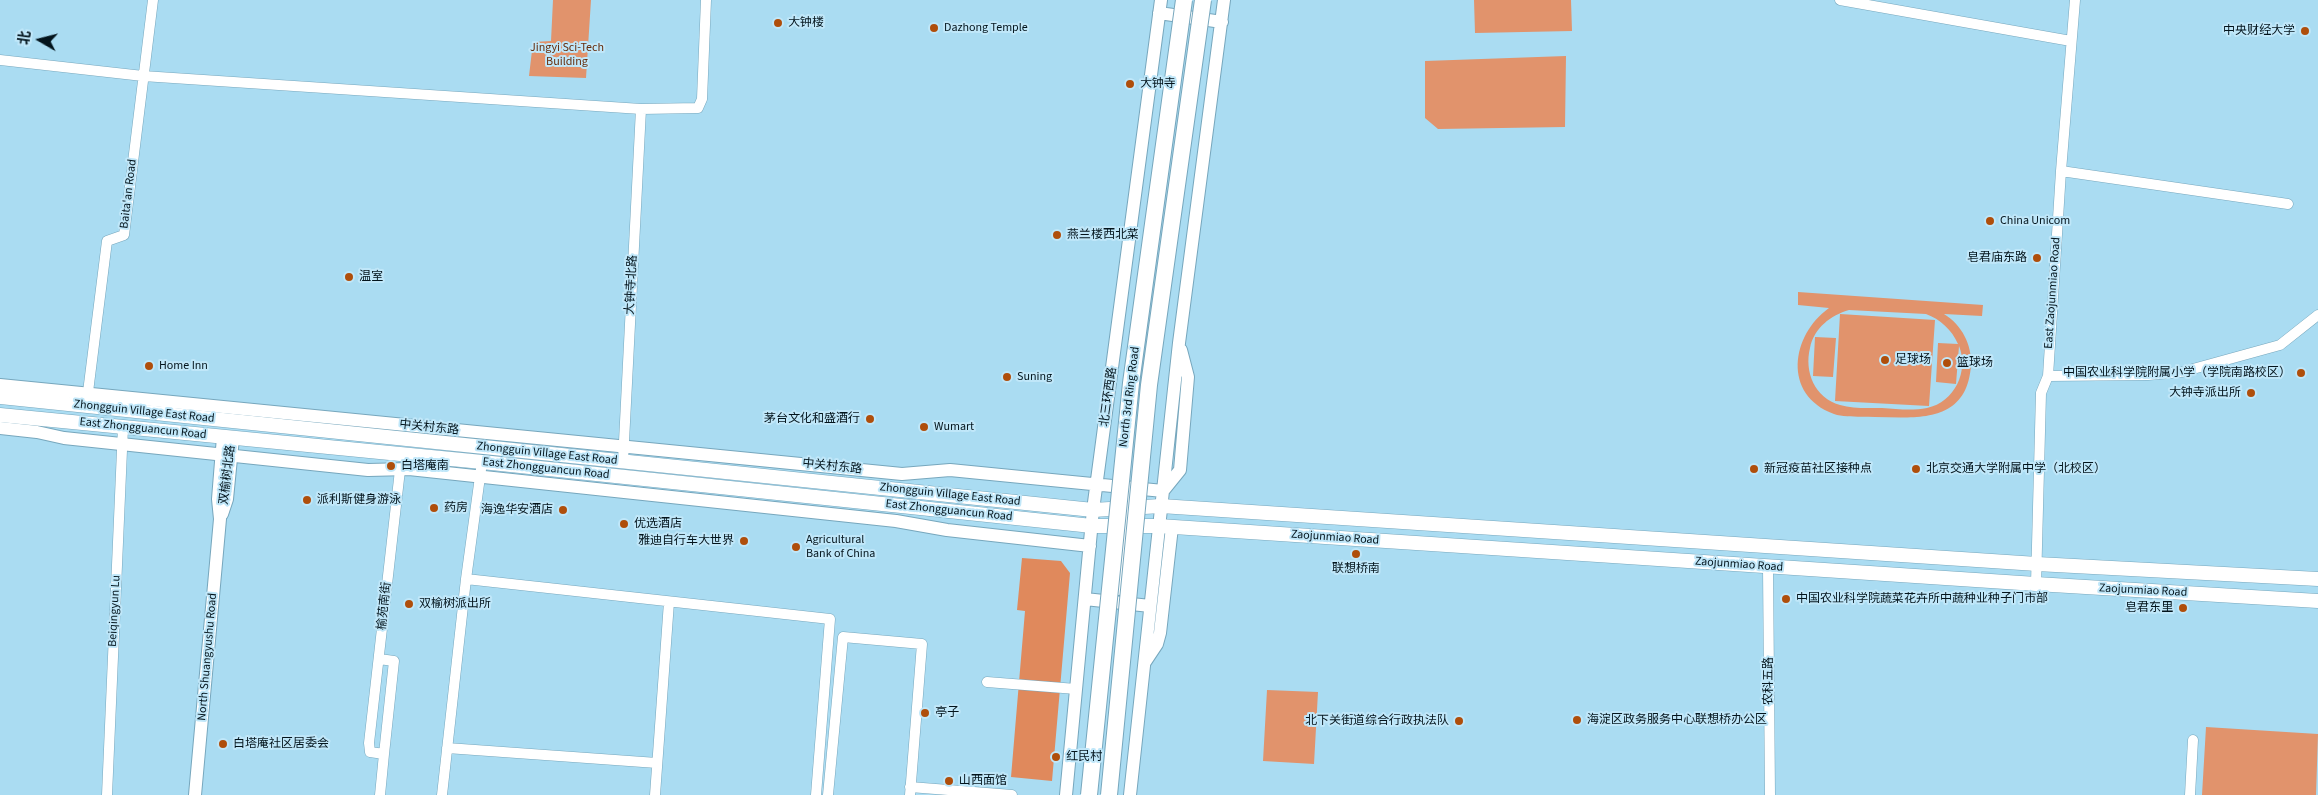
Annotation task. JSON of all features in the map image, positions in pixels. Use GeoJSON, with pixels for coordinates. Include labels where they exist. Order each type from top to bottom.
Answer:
{"type":"FeatureCollection","features":[{"type":"Feature","properties":{"kind":"highway","name":"North 3rd Ring Road"},"geometry":{"type":"LineString","coordinates":[[1089,795],[1131,384],[1184,0]]}},
{"type":"Feature","properties":{"kind":"highway","name":"North 3rd Ring Road"},"geometry":{"type":"LineString","coordinates":[[1109,795],[1149,385],[1203,0]]}},
{"type":"Feature","properties":{"kind":"main road","name":"Zhongguin Village East Road"},"geometry":{"type":"LineString","coordinates":[[0,397],[85,402],[1093,510],[1127,507]]}},
{"type":"Feature","properties":{"kind":"main road","name":"East Zhongguancun Road"},"geometry":{"type":"LineString","coordinates":[[0,415],[482,462],[1092,526],[1125,526]]}},
{"type":"Feature","properties":{"kind":"main road","name":"Zaojunmiao Road"},"geometry":{"type":"LineString","coordinates":[[1127,507],[1161,506],[2037,564],[2318,579]]}},
{"type":"Feature","properties":{"kind":"main road","name":"Zaojunmiao Road"},"geometry":{"type":"LineString","coordinates":[[1125,526],[1166,527],[2318,601]]}},
{"type":"Feature","properties":{"kind":"street","name":"Baita'an Road"},"geometry":{"type":"LineString","coordinates":[[85,402],[107,241],[124,235],[153,0]]}},
{"type":"Feature","properties":{"kind":"street"},"geometry":{"type":"LineString","coordinates":[[0,60],[143,76],[641,109],[698,108],[702,99],[706,0]]}},
{"type":"Feature","properties":{"kind":"street"},"geometry":{"type":"LineString","coordinates":[[1144,664],[1157,644],[1160,634],[1166,527],[1161,506],[1163,491],[1180,470],[1188,377],[1179,344],[1224,0]]}},
{"type":"Feature","properties":{"kind":"street"},"geometry":{"type":"LineString","coordinates":[[1840,0],[2072,41]]}},
{"type":"Feature","properties":{"kind":"street","name":"East Zaojunmiao Road"},"geometry":{"type":"LineString","coordinates":[[2036,584],[2041,393],[2048,376],[2061,171],[2075,0]]}},
{"type":"Feature","properties":{"kind":"street"},"geometry":{"type":"LineString","coordinates":[[1160,6],[1222,22]]}},
{"type":"Feature","properties":{"kind":"street","name":"北三环西路"},"geometry":{"type":"LineString","coordinates":[[1066,795],[1093,510],[1160,6]]}},
{"type":"Feature","properties":{"kind":"street","name":"大钟寺北路"},"geometry":{"type":"LineString","coordinates":[[624,461],[641,109]]}},
{"type":"Feature","properties":{"kind":"street"},"geometry":{"type":"LineString","coordinates":[[2061,171],[2288,204]]}},
{"type":"Feature","properties":{"kind":"street"},"geometry":{"type":"LineString","coordinates":[[2048,376],[2148,375],[2182,372],[2280,345],[2318,315]]}},
{"type":"Feature","properties":{"kind":"street"},"geometry":{"type":"LineString","coordinates":[[0,385],[62,391],[85,402]]}},
{"type":"Feature","properties":{"kind":"street","name":"中关村东路"},"geometry":{"type":"LineString","coordinates":[[85,402],[624,447],[902,474],[950,470],[1163,491]]}},
{"type":"Feature","properties":{"kind":"street","name":"Beiqingyun Lu"},"geometry":{"type":"LineString","coordinates":[[107,795],[124,427]]}},
{"type":"Feature","properties":{"kind":"street"},"geometry":{"type":"LineString","coordinates":[[0,428],[123,444],[368,470],[400,470],[480,477],[896,521],[947,530],[1090,546]]}},
{"type":"Feature","properties":{"kind":"street","name":"双榆树北路"},"geometry":{"type":"LineString","coordinates":[[220,519],[218,499],[228,438]]}},
{"type":"Feature","properties":{"kind":"street"},"geometry":{"type":"LineString","coordinates":[[442,795],[466,579],[482,462]]}},
{"type":"Feature","properties":{"kind":"street","name":"榆苑南街"},"geometry":{"type":"LineString","coordinates":[[384,754],[370,752],[369,743],[400,470]]}},
{"type":"Feature","properties":{"kind":"street"},"geometry":{"type":"LineString","coordinates":[[1116,603],[1128,487]]}},
{"type":"Feature","properties":{"kind":"street","name":"North Shuangyushu Road"},"geometry":{"type":"LineString","coordinates":[[196,795],[220,519]]}},
{"type":"Feature","properties":{"kind":"street"},"geometry":{"type":"LineString","coordinates":[[1130,795],[1150,606],[1166,527]]}},
{"type":"Feature","properties":{"kind":"street","name":"农科五路"},"geometry":{"type":"LineString","coordinates":[[1768,567],[1770,795]]}},
{"type":"Feature","properties":{"kind":"street"},"geometry":{"type":"LineString","coordinates":[[466,579],[830,619],[816,795]]}},
{"type":"Feature","properties":{"kind":"street"},"geometry":{"type":"LineString","coordinates":[[1085,599],[1150,606]]}},
{"type":"Feature","properties":{"kind":"street"},"geometry":{"type":"LineString","coordinates":[[655,795],[670,602]]}},
{"type":"Feature","properties":{"kind":"street"},"geometry":{"type":"LineString","coordinates":[[828,795],[843,638],[922,644],[910,791],[1012,795]]}},
{"type":"Feature","properties":{"kind":"street"},"geometry":{"type":"LineString","coordinates":[[379,659],[394,661],[380,795]]}},
{"type":"Feature","properties":{"kind":"street"},"geometry":{"type":"LineString","coordinates":[[987,682],[1076,689]]}},
{"type":"Feature","properties":{"kind":"street"},"geometry":{"type":"LineString","coordinates":[[2190,795],[2193,740]]}},
{"type":"Feature","properties":{"kind":"street"},"geometry":{"type":"LineString","coordinates":[[447,748],[657,763]]}},
{"type":"Feature","properties":{"kind":"green space","name":"Jingyi Sci-Tech Building"},"geometry":{"type":"Polygon","coordinates":[[[553,0],[591,0],[586,78],[529,76],[533,42],[551,41],[553,0]]]}},
{"type":"Feature","properties":{"kind":"green space"},"geometry":{"type":"Polygon","coordinates":[[[1474,0],[1571,0],[1572,31],[1475,33],[1474,0]]]}},
{"type":"Feature","properties":{"kind":"green space"},"geometry":{"type":"Polygon","coordinates":[[[1566,56],[1565,127],[1438,129],[1425,118],[1425,61],[1566,56]]]}},
{"type":"Feature","properties":{"kind":"green space"},"geometry":{"type":"Polygon","coordinates":[[[1798,292],[1983,305],[1982,316],[1944,314],[1961,330],[1968,343],[1971,365],[1968,384],[1960,398],[1950,407],[1938,413],[1908,417],[1854,417],[1834,414],[1817,405],[1806,393],[1800,379],[1798,364],[1800,348],[1806,333],[1829,308],[1798,305],[1798,292]],[[1849,310],[1836,315],[1824,323],[1812,341],[1809,366],[1813,383],[1824,397],[1831,402],[1855,408],[1904,410],[1921,409],[1937,405],[1952,392],[1957,384],[1961,375],[1962,356],[1959,346],[1956,384],[1936,382],[1938,343],[1958,344],[1945,326],[1926,314],[1849,310]]]}},
{"type":"Feature","properties":{"kind":"green space","name":"足球场"},"geometry":{"type":"Polygon","coordinates":[[[1840,314],[1935,320],[1929,406],[1835,401],[1840,314]]]}},
{"type":"Feature","properties":{"kind":"green space"},"geometry":{"type":"Polygon","coordinates":[[[1815,337],[1836,338],[1833,377],[1813,376],[1815,337]]]}},
{"type":"Feature","properties":{"kind":"green space"},"geometry":{"type":"Polygon","coordinates":[[[1267,690],[1318,692],[1314,764],[1263,761],[1267,690]]]}},
{"type":"Feature","properties":{"kind":"green space"},"geometry":{"type":"Polygon","coordinates":[[[2206,727],[2318,734],[2316,795],[2202,795],[2206,727]]]}},
{"type":"Feature","properties":{"kind":"shaded area"},"geometry":{"type":"Polygon","coordinates":[[[1022,558],[1061,561],[1070,573],[1052,781],[1011,777],[1025,611],[1017,610],[1022,558]]]}},
{"type":"Feature","properties":{"kind":"place","name":"大钟楼"},"geometry":{"type":"Point","coordinates":[778,23]}},
{"type":"Feature","properties":{"kind":"place","name":"Dazhong Temple"},"geometry":{"type":"Point","coordinates":[934,28]}},
{"type":"Feature","properties":{"kind":"place","name":"中央财经大学"},"geometry":{"type":"Point","coordinates":[2305,31]}},
{"type":"Feature","properties":{"kind":"place","name":"大钟寺"},"geometry":{"type":"Point","coordinates":[1130,84]}},
{"type":"Feature","properties":{"kind":"place","name":"China Unicom"},"geometry":{"type":"Point","coordinates":[1990,221]}},
{"type":"Feature","properties":{"kind":"place","name":"燕兰楼西北菜"},"geometry":{"type":"Point","coordinates":[1057,235]}},
{"type":"Feature","properties":{"kind":"place","name":"皂君庙东路"},"geometry":{"type":"Point","coordinates":[2037,258]}},
{"type":"Feature","properties":{"kind":"place","name":"温室"},"geometry":{"type":"Point","coordinates":[349,277]}},
{"type":"Feature","properties":{"kind":"place","name":"足球场"},"geometry":{"type":"Point","coordinates":[1885,360]}},
{"type":"Feature","properties":{"kind":"place","name":"篮球场"},"geometry":{"type":"Point","coordinates":[1947,363]}},
{"type":"Feature","properties":{"kind":"place","name":"Home Inn"},"geometry":{"type":"Point","coordinates":[149,366]}},
{"type":"Feature","properties":{"kind":"place","name":"中国农业科学院附属小学（学院南路校区）"},"geometry":{"type":"Point","coordinates":[2301,373]}},
{"type":"Feature","properties":{"kind":"place","name":"Suning"},"geometry":{"type":"Point","coordinates":[1007,377]}},
{"type":"Feature","properties":{"kind":"place","name":"大钟寺派出所"},"geometry":{"type":"Point","coordinates":[2251,393]}},
{"type":"Feature","properties":{"kind":"place","name":"茅台文化和盛酒行"},"geometry":{"type":"Point","coordinates":[870,419]}},
{"type":"Feature","properties":{"kind":"place","name":"Wumart"},"geometry":{"type":"Point","coordinates":[924,427]}},
{"type":"Feature","properties":{"kind":"place","name":"白塔庵南"},"geometry":{"type":"Point","coordinates":[391,466]}},
{"type":"Feature","properties":{"kind":"place","name":"新冠疫苗社区接种点"},"geometry":{"type":"Point","coordinates":[1754,469]}},
{"type":"Feature","properties":{"kind":"place","name":"北京交通大学附属中学（北校区）"},"geometry":{"type":"Point","coordinates":[1916,469]}},
{"type":"Feature","properties":{"kind":"place","name":"派利斯健身游泳"},"geometry":{"type":"Point","coordinates":[307,500]}},
{"type":"Feature","properties":{"kind":"place","name":"药房"},"geometry":{"type":"Point","coordinates":[434,508]}},
{"type":"Feature","properties":{"kind":"place","name":"海逸华安酒店"},"geometry":{"type":"Point","coordinates":[563,510]}},
{"type":"Feature","properties":{"kind":"place","name":"优选酒店"},"geometry":{"type":"Point","coordinates":[624,524]}},
{"type":"Feature","properties":{"kind":"place","name":"雅迪自行车大世界"},"geometry":{"type":"Point","coordinates":[744,541]}},
{"type":"Feature","properties":{"kind":"place","name":"Agricultural Bank of China"},"geometry":{"type":"Point","coordinates":[796,547]}},
{"type":"Feature","properties":{"kind":"place","name":"联想桥南"},"geometry":{"type":"Point","coordinates":[1356,554]}},
{"type":"Feature","properties":{"kind":"place","name":"中国农业科学院蔬菜花卉所中蔬种业种子门市部"},"geometry":{"type":"Point","coordinates":[1786,599]}},
{"type":"Feature","properties":{"kind":"place","name":"双榆树派出所"},"geometry":{"type":"Point","coordinates":[409,604]}},
{"type":"Feature","properties":{"kind":"place","name":"皂君东里"},"geometry":{"type":"Point","coordinates":[2183,608]}},
{"type":"Feature","properties":{"kind":"place","name":"亭子"},"geometry":{"type":"Point","coordinates":[925,713]}},
{"type":"Feature","properties":{"kind":"place","name":"海淀区政务服务中心联想桥办公区"},"geometry":{"type":"Point","coordinates":[1577,720]}},
{"type":"Feature","properties":{"kind":"place","name":"北下关街道综合行政执法队"},"geometry":{"type":"Point","coordinates":[1459,721]}},
{"type":"Feature","properties":{"kind":"place","name":"白塔庵社区居委会"},"geometry":{"type":"Point","coordinates":[223,744]}},
{"type":"Feature","properties":{"kind":"place","name":"红民村"},"geometry":{"type":"Point","coordinates":[1056,757]}},
{"type":"Feature","properties":{"kind":"place","name":"山西面馆"},"geometry":{"type":"Point","coordinates":[949,781]}}]}
